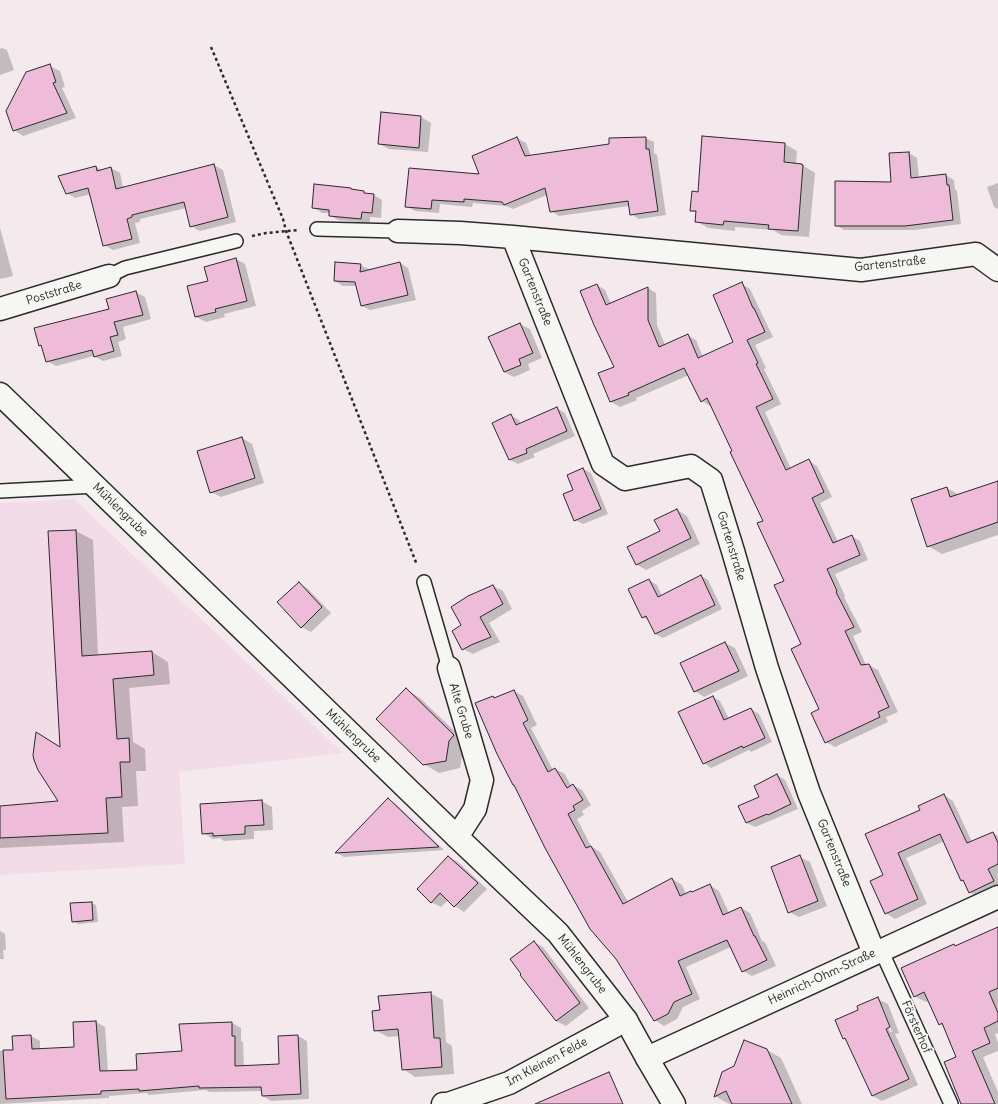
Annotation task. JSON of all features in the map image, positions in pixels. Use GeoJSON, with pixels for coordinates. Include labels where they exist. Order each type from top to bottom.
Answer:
{"type":"FeatureCollection","features":[{"type":"Feature","properties":{"kind":"street","name":"Gartenstraße"},"geometry":{"type":"LineString","coordinates":[[398,231],[460,232],[861,270],[976,254],[998,270]]}},
{"type":"Feature","properties":{"kind":"street","name":"Gartenstraße"},"geometry":{"type":"LineString","coordinates":[[513,237],[603,464],[625,479],[691,466],[711,480],[767,668],[809,793],[877,952]]}},
{"type":"Feature","properties":{"kind":"street","name":"Poststraße"},"geometry":{"type":"LineString","coordinates":[[0,309],[109,276]]}},
{"type":"Feature","properties":{"kind":"street","name":"Mühlengrube"},"geometry":{"type":"LineString","coordinates":[[0,394],[558,933],[626,1020],[674,1104]]}},
{"type":"Feature","properties":{"kind":"street","name":"Alte Grube"},"geometry":{"type":"LineString","coordinates":[[449,668],[482,780],[475,809],[457,837]]}},
{"type":"Feature","properties":{"kind":"street","name":"Heinrich-Ohm-Straße"},"geometry":{"type":"LineString","coordinates":[[647,1058],[998,897]]}},
{"type":"Feature","properties":{"kind":"street","name":"Im Kleinen Felde"},"geometry":{"type":"LineString","coordinates":[[443,1104],[448,1104],[509,1083],[626,1020]]}},
{"type":"Feature","properties":{"kind":"lane"},"geometry":{"type":"LineString","coordinates":[[317,229],[398,231]]}},
{"type":"Feature","properties":{"kind":"lane"},"geometry":{"type":"LineString","coordinates":[[109,276],[125,268],[236,241]]}},
{"type":"Feature","properties":{"kind":"lane"},"geometry":{"type":"LineString","coordinates":[[0,491],[96,486]]}},
{"type":"Feature","properties":{"kind":"lane","name":"Alte Grube"},"geometry":{"type":"LineString","coordinates":[[424,582],[449,668]]}},
{"type":"Feature","properties":{"kind":"lane","name":"Försterhof"},"geometry":{"type":"LineString","coordinates":[[877,952],[951,1104]]}},
{"type":"Feature","properties":{"kind":"path"},"geometry":{"type":"LineString","coordinates":[[211,47],[283,219],[424,582]]}},
{"type":"Feature","properties":{"kind":"path"},"geometry":{"type":"LineString","coordinates":[[236,241],[266,233],[286,230],[317,229]]}},
{"type":"Feature","properties":{"kind":"shaded area"},"geometry":{"type":"Polygon","coordinates":[[[74,499],[343,753],[179,772],[185,864],[0,875],[0,503],[74,499]]]}},
{"type":"Feature","properties":{"kind":"building"},"geometry":{"type":"Polygon","coordinates":[[[50,64],[56,82],[53,83],[67,113],[13,131],[6,111],[26,72],[50,64]]]}},
{"type":"Feature","properties":{"kind":"building"},"geometry":{"type":"Polygon","coordinates":[[[381,112],[421,116],[419,148],[378,144],[381,112]]]}},
{"type":"Feature","properties":{"kind":"building"},"geometry":{"type":"Polygon","coordinates":[[[702,136],[785,143],[784,162],[803,165],[798,231],[768,229],[769,225],[724,221],[723,225],[695,222],[696,211],[690,211],[692,191],[698,192],[702,136]]]}},
{"type":"Feature","properties":{"kind":"building"},"geometry":{"type":"Polygon","coordinates":[[[517,137],[525,156],[609,144],[609,138],[646,137],[646,149],[649,149],[658,211],[630,215],[628,201],[550,212],[545,188],[504,205],[502,202],[464,199],[464,202],[432,200],[431,209],[405,207],[409,168],[479,174],[472,156],[517,137]]]}},
{"type":"Feature","properties":{"kind":"building"},"geometry":{"type":"Polygon","coordinates":[[[909,152],[911,178],[946,174],[947,185],[949,185],[953,220],[905,226],[835,226],[835,181],[891,182],[889,153],[909,152]]]}},
{"type":"Feature","properties":{"kind":"building"},"geometry":{"type":"Polygon","coordinates":[[[214,164],[228,217],[190,227],[184,202],[132,215],[132,217],[127,219],[132,239],[103,246],[88,188],[66,194],[58,176],[96,166],[97,171],[111,167],[116,189],[214,164]]]}},
{"type":"Feature","properties":{"kind":"building"},"geometry":{"type":"Polygon","coordinates":[[[314,184],[351,188],[364,191],[364,193],[374,194],[372,213],[362,212],[361,219],[329,216],[329,210],[312,208],[314,184]]]}},
{"type":"Feature","properties":{"kind":"building"},"geometry":{"type":"Polygon","coordinates":[[[236,258],[247,301],[215,309],[216,312],[195,317],[187,286],[208,281],[204,267],[236,258]]]}},
{"type":"Feature","properties":{"kind":"building"},"geometry":{"type":"Polygon","coordinates":[[[335,262],[361,264],[360,272],[400,262],[408,295],[361,306],[355,282],[334,281],[335,262]]]}},
{"type":"Feature","properties":{"kind":"building"},"geometry":{"type":"Polygon","coordinates":[[[742,282],[765,332],[747,340],[758,363],[756,364],[773,399],[756,407],[786,470],[809,459],[824,492],[812,498],[833,543],[852,535],[860,555],[827,569],[837,591],[836,592],[854,627],[845,631],[861,665],[869,664],[889,707],[878,712],[880,717],[825,743],[811,713],[819,709],[791,649],[801,644],[774,585],[784,581],[757,523],[763,521],[730,452],[732,451],[707,398],[701,402],[684,368],[628,393],[629,395],[610,402],[598,373],[614,367],[580,291],[597,284],[606,305],[648,287],[648,320],[659,347],[688,334],[698,358],[733,342],[713,295],[742,282]]]}},
{"type":"Feature","properties":{"kind":"building"},"geometry":{"type":"Polygon","coordinates":[[[136,291],[143,315],[114,322],[118,335],[110,337],[114,351],[94,357],[92,350],[46,362],[41,345],[39,346],[34,328],[109,309],[106,299],[136,291]]]}},
{"type":"Feature","properties":{"kind":"building"},"geometry":{"type":"Polygon","coordinates":[[[520,323],[533,353],[519,359],[521,365],[504,372],[488,337],[520,323]]]}},
{"type":"Feature","properties":{"kind":"building"},"geometry":{"type":"Polygon","coordinates":[[[557,407],[567,431],[526,449],[527,453],[509,460],[492,423],[511,414],[516,425],[557,407]]]}},
{"type":"Feature","properties":{"kind":"building"},"geometry":{"type":"Polygon","coordinates":[[[242,437],[255,478],[210,493],[197,451],[242,437]]]}},
{"type":"Feature","properties":{"kind":"building"},"geometry":{"type":"Polygon","coordinates":[[[583,468],[601,509],[574,521],[563,494],[573,490],[567,475],[583,468]]]}},
{"type":"Feature","properties":{"kind":"building"},"geometry":{"type":"Polygon","coordinates":[[[998,481],[998,522],[927,547],[911,499],[947,487],[950,497],[998,481]]]}},
{"type":"Feature","properties":{"kind":"building"},"geometry":{"type":"Polygon","coordinates":[[[677,509],[691,538],[636,565],[627,547],[660,531],[654,520],[677,509]]]}},
{"type":"Feature","properties":{"kind":"building"},"geometry":{"type":"Polygon","coordinates":[[[76,530],[82,656],[152,651],[154,675],[113,679],[117,739],[129,738],[130,762],[120,762],[122,797],[106,798],[108,833],[0,838],[0,806],[58,801],[38,770],[33,755],[36,732],[60,747],[48,531],[76,530]]]}},
{"type":"Feature","properties":{"kind":"building"},"geometry":{"type":"Polygon","coordinates":[[[701,575],[715,605],[655,634],[646,616],[642,618],[628,589],[649,579],[658,597],[701,575]]]}},
{"type":"Feature","properties":{"kind":"building"},"geometry":{"type":"Polygon","coordinates":[[[299,582],[322,607],[301,628],[277,602],[299,582]]]}},
{"type":"Feature","properties":{"kind":"building"},"geometry":{"type":"Polygon","coordinates":[[[493,585],[503,604],[480,617],[491,637],[462,650],[452,631],[461,625],[451,607],[468,596],[493,585]]]}},
{"type":"Feature","properties":{"kind":"building"},"geometry":{"type":"Polygon","coordinates":[[[725,642],[739,671],[694,692],[680,663],[725,642]]]}},
{"type":"Feature","properties":{"kind":"building"},"geometry":{"type":"Polygon","coordinates":[[[406,688],[454,735],[449,741],[446,761],[423,765],[376,719],[406,688]]]}},
{"type":"Feature","properties":{"kind":"building"},"geometry":{"type":"Polygon","coordinates":[[[514,690],[528,720],[523,723],[548,772],[555,768],[567,788],[573,784],[583,800],[573,806],[575,810],[568,814],[586,848],[591,846],[623,904],[672,878],[680,896],[710,884],[723,915],[741,907],[767,960],[742,972],[727,940],[678,961],[692,994],[674,1002],[668,1014],[654,1021],[616,959],[590,929],[545,848],[497,754],[475,703],[493,696],[494,698],[514,690]]]}},
{"type":"Feature","properties":{"kind":"building"},"geometry":{"type":"Polygon","coordinates":[[[713,696],[724,720],[751,708],[765,738],[743,748],[742,746],[703,764],[678,712],[713,696]]]}},
{"type":"Feature","properties":{"kind":"building"},"geometry":{"type":"Polygon","coordinates":[[[777,774],[791,804],[746,823],[738,806],[759,797],[754,786],[777,774]]]}},
{"type":"Feature","properties":{"kind":"building"},"geometry":{"type":"Polygon","coordinates":[[[944,794],[967,843],[993,832],[998,843],[998,864],[988,869],[994,881],[969,893],[963,880],[961,881],[940,834],[898,853],[918,899],[885,914],[870,881],[883,875],[865,834],[920,810],[918,806],[944,794]]]}},
{"type":"Feature","properties":{"kind":"building"},"geometry":{"type":"Polygon","coordinates":[[[388,798],[439,847],[335,853],[388,798]]]}},
{"type":"Feature","properties":{"kind":"building"},"geometry":{"type":"Polygon","coordinates":[[[262,800],[264,825],[245,826],[245,834],[213,836],[213,833],[202,834],[200,804],[262,800]]]}},
{"type":"Feature","properties":{"kind":"building"},"geometry":{"type":"Polygon","coordinates":[[[800,855],[818,901],[788,913],[771,867],[800,855]]]}},
{"type":"Feature","properties":{"kind":"building"},"geometry":{"type":"Polygon","coordinates":[[[448,856],[478,883],[454,907],[440,893],[431,903],[417,889],[448,856]]]}},
{"type":"Feature","properties":{"kind":"building"},"geometry":{"type":"Polygon","coordinates":[[[92,902],[93,920],[72,922],[70,903],[92,902]]]}},
{"type":"Feature","properties":{"kind":"building"},"geometry":{"type":"Polygon","coordinates":[[[998,927],[998,988],[989,992],[998,1013],[998,1021],[984,1028],[990,1043],[972,1051],[995,1104],[961,1104],[944,1062],[956,1057],[942,1023],[939,1025],[924,992],[914,997],[901,968],[954,944],[955,946],[998,927]]]}},
{"type":"Feature","properties":{"kind":"building"},"geometry":{"type":"Polygon","coordinates":[[[534,941],[580,1003],[556,1021],[520,975],[521,974],[510,959],[534,941]]]}},
{"type":"Feature","properties":{"kind":"building"},"geometry":{"type":"Polygon","coordinates":[[[431,992],[434,1038],[440,1038],[442,1067],[402,1070],[398,1029],[374,1031],[372,1011],[380,1010],[378,996],[431,992]]]}},
{"type":"Feature","properties":{"kind":"building"},"geometry":{"type":"Polygon","coordinates":[[[878,997],[890,1027],[886,1029],[909,1079],[872,1096],[835,1020],[858,1010],[857,1006],[878,997]]]}},
{"type":"Feature","properties":{"kind":"building"},"geometry":{"type":"Polygon","coordinates":[[[96,1021],[100,1071],[137,1070],[136,1054],[182,1051],[179,1024],[232,1022],[232,1036],[235,1036],[235,1066],[279,1064],[278,1036],[298,1035],[301,1094],[262,1096],[261,1087],[199,1088],[199,1086],[139,1091],[139,1089],[101,1091],[101,1094],[6,1099],[3,1050],[13,1050],[12,1036],[31,1035],[32,1049],[74,1047],[73,1022],[96,1021]]]}},
{"type":"Feature","properties":{"kind":"building"},"geometry":{"type":"Polygon","coordinates":[[[744,1040],[767,1049],[792,1104],[732,1104],[726,1091],[714,1097],[722,1072],[734,1066],[744,1040]]]}},
{"type":"Feature","properties":{"kind":"building"},"geometry":{"type":"Polygon","coordinates":[[[609,1072],[623,1104],[535,1104],[609,1072]]]}}]}
